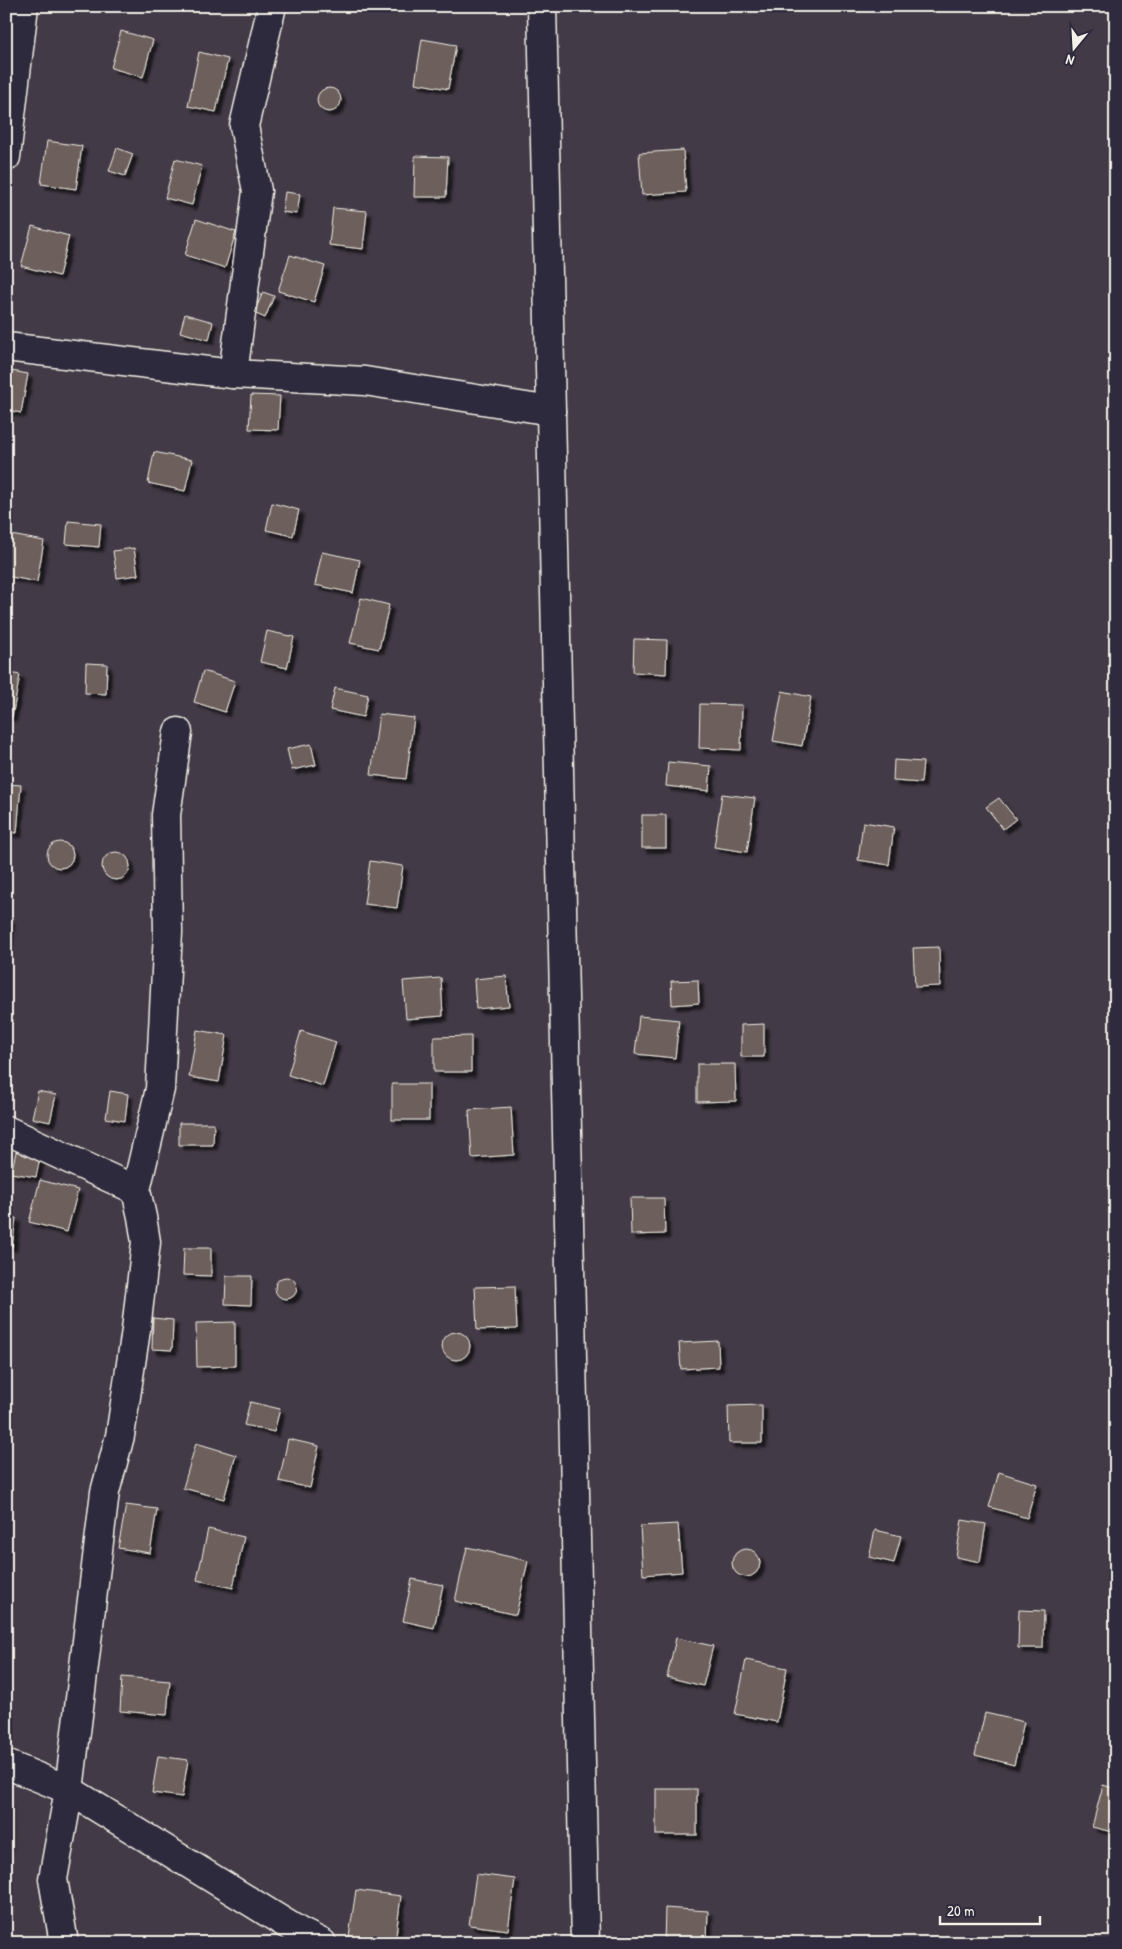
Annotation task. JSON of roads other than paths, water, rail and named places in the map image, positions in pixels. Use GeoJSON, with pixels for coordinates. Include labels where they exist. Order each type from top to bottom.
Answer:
{"type":"FeatureCollection","features":[{"type":"Feature","properties":{"kind":"street"},"geometry":{"type":"LineString","coordinates":[[6,156],[24,6]]}},
{"type":"Feature","properties":{"kind":"street"},"geometry":{"type":"LineString","coordinates":[[233,374],[257,191],[244,126],[272,6]]}},
{"type":"Feature","properties":{"kind":"street"},"geometry":{"type":"LineString","coordinates":[[542,6],[585,1943]]}},
{"type":"Feature","properties":{"kind":"street"},"geometry":{"type":"LineString","coordinates":[[6,347],[233,374],[365,380],[551,411]]}},
{"type":"Feature","properties":{"kind":"street"},"geometry":{"type":"LineString","coordinates":[[64,1943],[53,1879],[69,1790],[105,1492],[120,1436],[136,1330],[146,1242],[136,1190],[160,1089],[168,932],[166,816],[178,732]]}},
{"type":"Feature","properties":{"kind":"street"},"geometry":{"type":"LineString","coordinates":[[6,1130],[136,1190]]}},
{"type":"Feature","properties":{"kind":"street"},"geometry":{"type":"LineString","coordinates":[[6,1764],[69,1790],[289,1925],[322,1943]]}}]}
